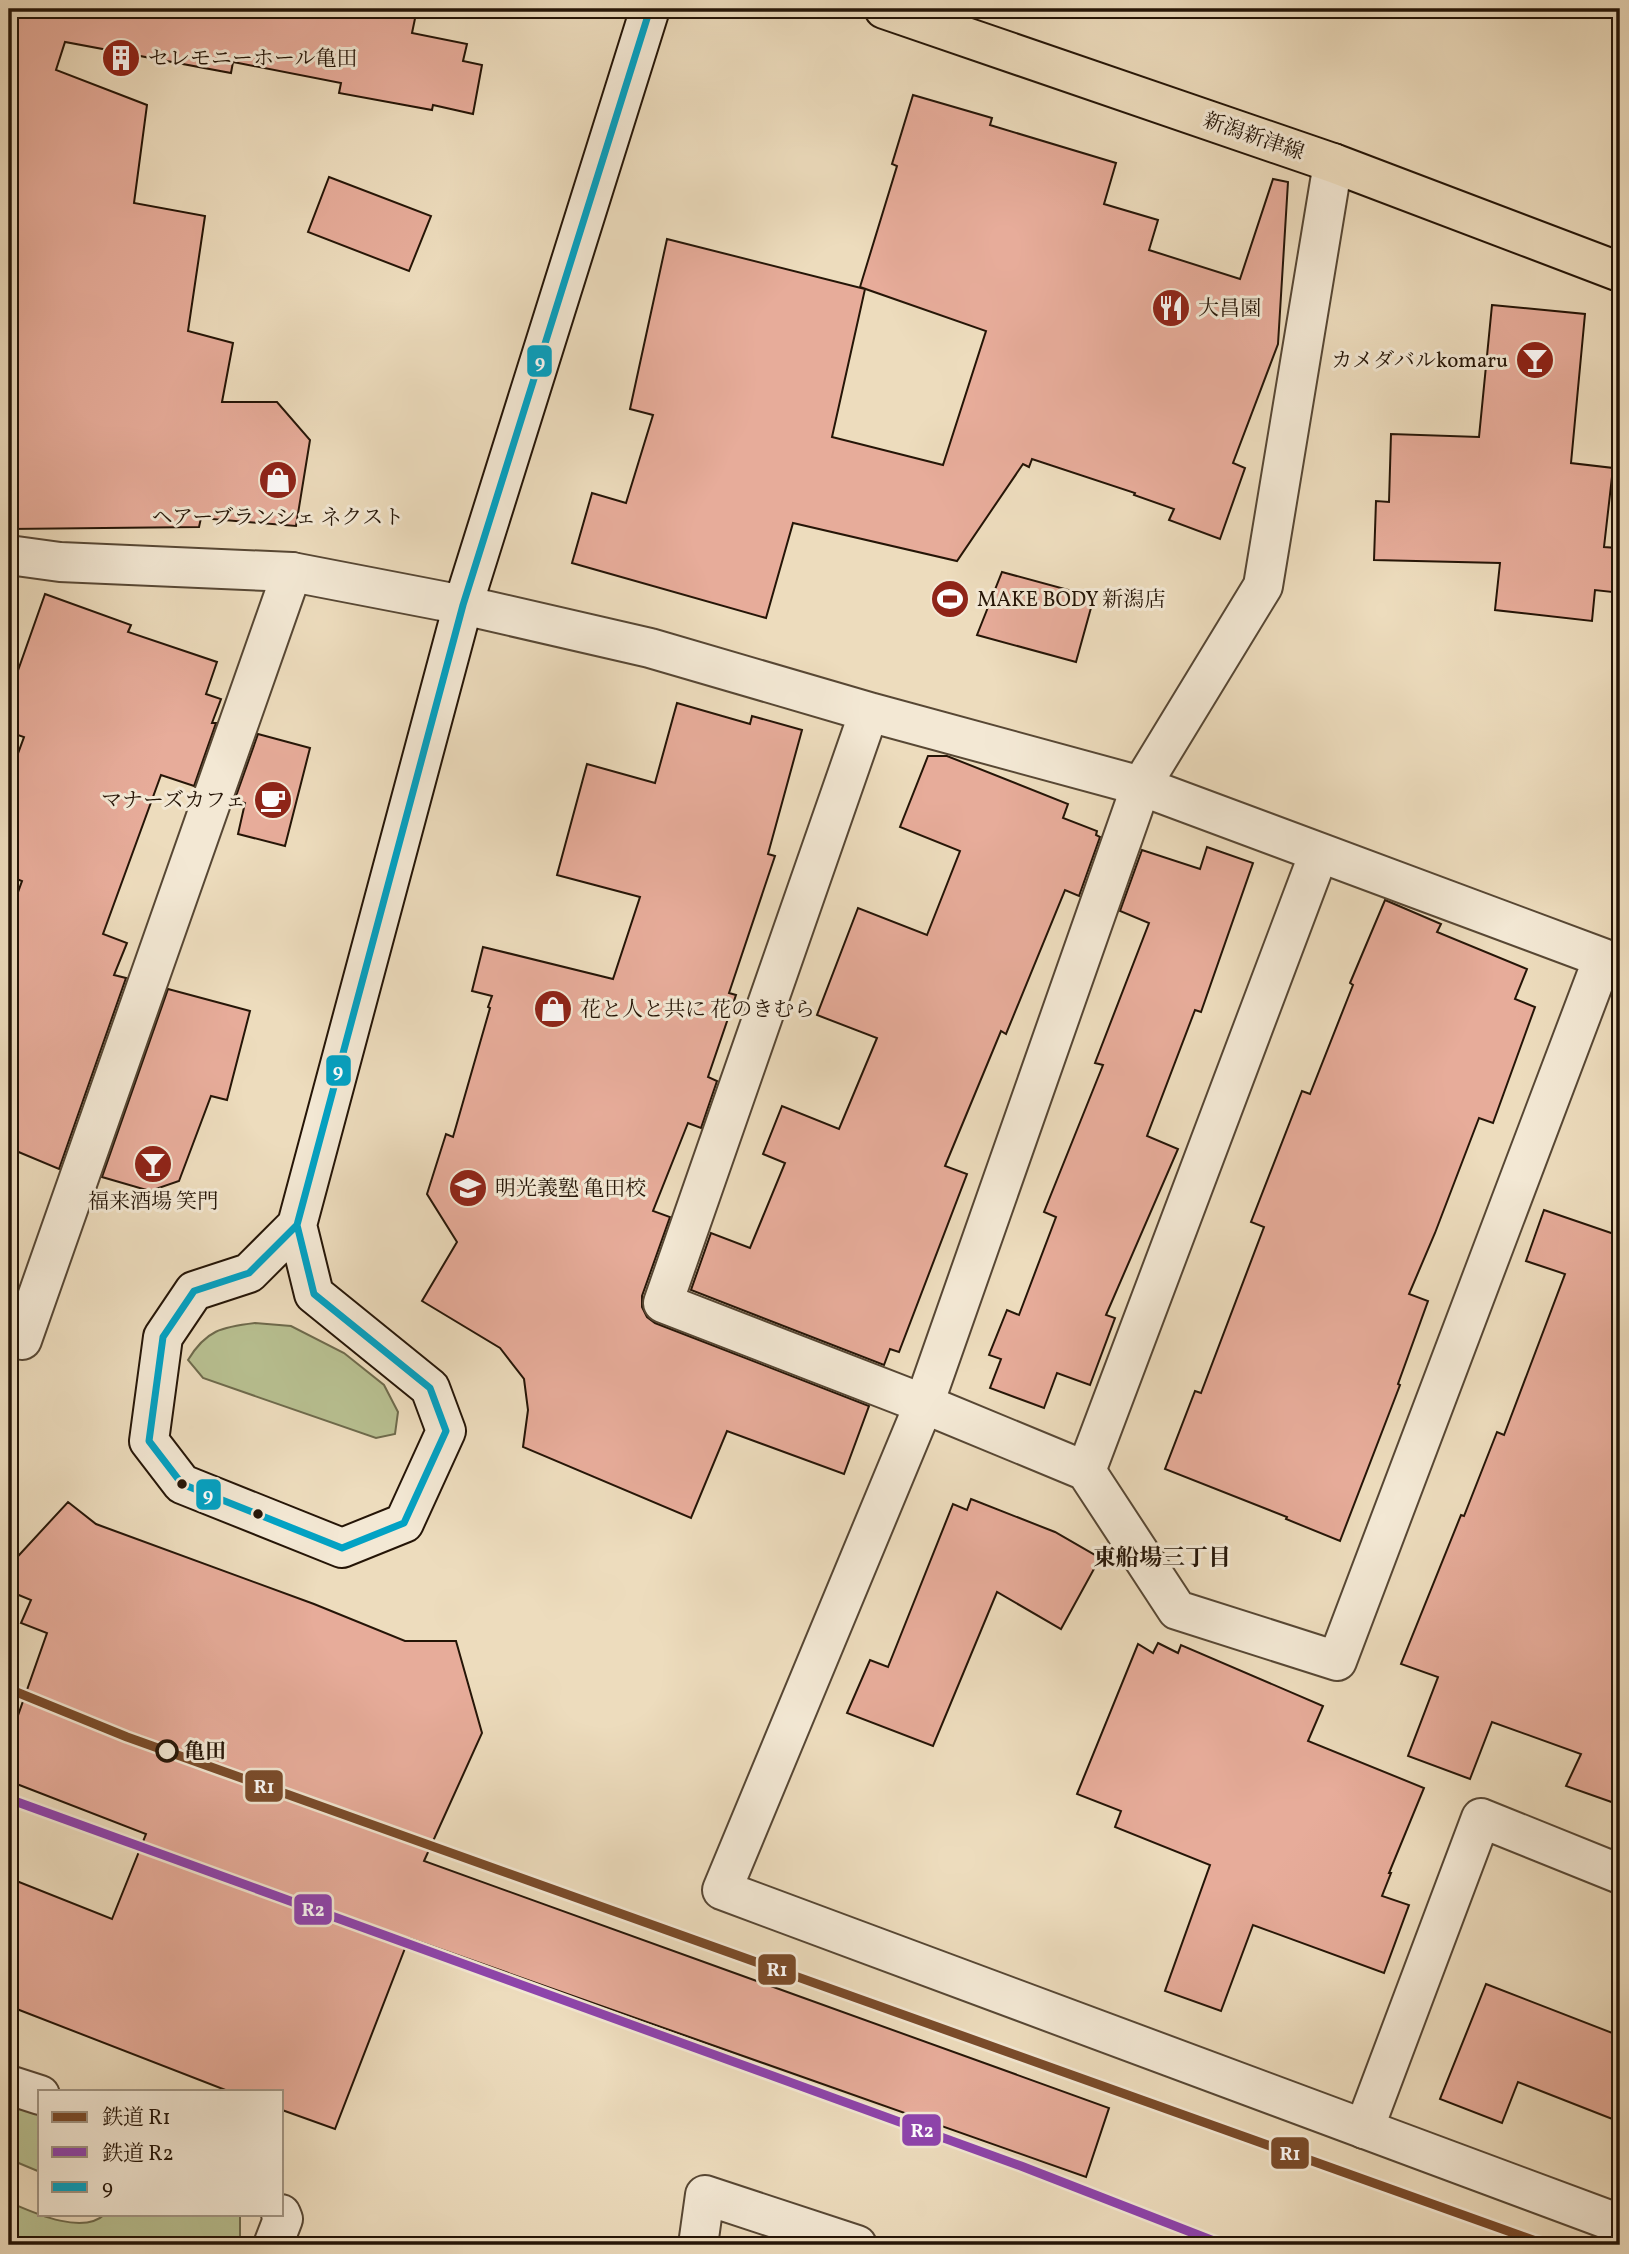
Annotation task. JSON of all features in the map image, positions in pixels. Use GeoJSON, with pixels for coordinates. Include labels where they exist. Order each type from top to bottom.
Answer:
{"type":"FeatureCollection","features":[{"type":"Feature","properties":{"kind":"main road","name":"新潟新津線"},"geometry":{"type":"LineString","coordinates":[[884,9],[1333,163],[1620,272]]}},
{"type":"Feature","properties":{"kind":"street"},"geometry":{"type":"LineString","coordinates":[[298,1225],[249,1273],[194,1292],[163,1337],[149,1441],[182,1484],[342,1548],[404,1523],[446,1431],[430,1388],[314,1294],[298,1225],[463,605],[650,9]]}},
{"type":"Feature","properties":{"kind":"street"},"geometry":{"type":"LineString","coordinates":[[1333,163],[1263,586],[1140,786],[924,1404],[722,1890],[1620,2224]]}},
{"type":"Feature","properties":{"kind":"street"},"geometry":{"type":"LineString","coordinates":[[9,555],[60,562],[292,572],[463,605],[650,648],[869,712],[1140,786],[1603,958],[1338,1661],[1177,1610],[1086,1471],[924,1404],[663,1303],[869,712]]}},
{"type":"Feature","properties":{"kind":"street"},"geometry":{"type":"LineString","coordinates":[[9,1335],[22,1340],[292,572]]}},
{"type":"Feature","properties":{"kind":"street"},"geometry":{"type":"LineString","coordinates":[[1086,1471],[1319,853]]}},
{"type":"Feature","properties":{"kind":"street"},"geometry":{"type":"LineString","coordinates":[[1364,2129],[1481,1818],[1620,1874]]}},
{"type":"Feature","properties":{"kind":"street"},"geometry":{"type":"LineString","coordinates":[[9,2085],[38,2094]]}},
{"type":"Feature","properties":{"kind":"street"},"geometry":{"type":"LineString","coordinates":[[698,2245],[705,2194],[857,2245]]}},
{"type":"Feature","properties":{"kind":"street"},"geometry":{"type":"LineString","coordinates":[[273,2245],[282,2216]]}},
{"type":"Feature","properties":{"kind":"green space"},"geometry":{"type":"Polygon","coordinates":[[[255,1323],[291,1326],[344,1353],[384,1385],[398,1412],[395,1434],[376,1438],[203,1378],[188,1360],[208,1336],[233,1326],[255,1323]]]}},
{"type":"Feature","properties":{"kind":"green space"},"geometry":{"type":"Polygon","coordinates":[[[9,2093],[38,2106],[38,2171],[9,2159],[9,2093]]]}},
{"type":"Feature","properties":{"kind":"green space"},"geometry":{"type":"Polygon","coordinates":[[[9,2202],[38,2214],[38,2216],[71,2223],[84,2223],[102,2216],[240,2216],[240,2238],[236,2245],[9,2245],[9,2202]]]}},
{"type":"Feature","properties":{"kind":"building"},"geometry":{"type":"Polygon","coordinates":[[[9,9],[417,9],[412,33],[467,44],[463,61],[482,65],[473,114],[433,105],[432,110],[339,93],[341,83],[233,62],[231,73],[65,42],[56,70],[147,105],[134,203],[205,216],[188,331],[233,343],[222,402],[277,402],[310,440],[296,526],[201,518],[199,527],[9,529],[9,9]]]}},
{"type":"Feature","properties":{"kind":"building"},"geometry":{"type":"Polygon","coordinates":[[[913,95],[992,118],[990,125],[1116,163],[1104,204],[1158,220],[1149,250],[1240,279],[1273,179],[1288,182],[1278,344],[1233,463],[1245,468],[1220,539],[1169,520],[1174,509],[1134,495],[1135,493],[1032,459],[1029,467],[1023,464],[957,561],[793,523],[766,618],[572,563],[592,493],[626,503],[653,415],[630,409],[667,239],[865,289],[832,437],[943,465],[986,331],[860,287],[897,166],[892,164],[913,95]]]}},
{"type":"Feature","properties":{"kind":"building"},"geometry":{"type":"Polygon","coordinates":[[[329,177],[431,216],[409,271],[308,232],[329,177]]]}},
{"type":"Feature","properties":{"kind":"building"},"geometry":{"type":"Polygon","coordinates":[[[1492,305],[1585,314],[1571,463],[1613,468],[1604,547],[1617,548],[1612,592],[1595,590],[1592,621],[1495,610],[1500,563],[1374,560],[1376,501],[1389,502],[1391,434],[1479,437],[1492,305]]]}},
{"type":"Feature","properties":{"kind":"building"},"geometry":{"type":"Polygon","coordinates":[[[1002,572],[1094,597],[1076,662],[977,635],[1002,572]]]}},
{"type":"Feature","properties":{"kind":"building"},"geometry":{"type":"Polygon","coordinates":[[[45,594],[131,625],[128,632],[217,662],[206,694],[221,699],[212,723],[216,723],[194,786],[161,775],[103,934],[127,943],[114,975],[126,978],[59,1169],[9,1148],[9,917],[22,881],[9,876],[9,778],[24,737],[9,732],[9,696],[45,594]]]}},
{"type":"Feature","properties":{"kind":"building"},"geometry":{"type":"Polygon","coordinates":[[[677,703],[750,724],[752,716],[802,730],[768,854],[775,856],[729,993],[736,995],[708,1077],[717,1081],[701,1128],[688,1123],[653,1211],[670,1217],[642,1296],[642,1307],[647,1317],[655,1323],[869,1406],[844,1474],[727,1431],[691,1518],[523,1447],[528,1410],[524,1379],[500,1348],[422,1301],[457,1242],[427,1194],[446,1134],[453,1137],[490,1008],[488,1007],[492,996],[472,991],[483,947],[613,979],[640,897],[557,875],[587,764],[655,783],[677,703]]]}},
{"type":"Feature","properties":{"kind":"building"},"geometry":{"type":"Polygon","coordinates":[[[258,734],[310,748],[285,846],[238,834],[245,803],[235,799],[258,734]]]}},
{"type":"Feature","properties":{"kind":"building"},"geometry":{"type":"Polygon","coordinates":[[[928,756],[947,756],[1068,804],[1063,818],[1097,831],[1096,835],[1100,837],[1079,896],[1065,890],[1006,1034],[1001,1031],[945,1166],[967,1174],[899,1352],[890,1349],[884,1365],[691,1290],[711,1233],[750,1248],[785,1163],[763,1154],[782,1106],[839,1129],[877,1038],[817,1015],[858,908],[927,935],[960,851],[900,827],[928,756]]]}},
{"type":"Feature","properties":{"kind":"building"},"geometry":{"type":"Polygon","coordinates":[[[1207,847],[1253,863],[1201,1012],[1195,1010],[1147,1136],[1178,1149],[1106,1315],[1115,1318],[1090,1385],[1057,1373],[1044,1408],[990,1388],[1001,1359],[989,1355],[1007,1310],[1019,1315],[1056,1217],[1044,1212],[1103,1065],[1095,1063],[1149,923],[1120,911],[1142,850],[1200,869],[1207,847]]]}},
{"type":"Feature","properties":{"kind":"building"},"geometry":{"type":"Polygon","coordinates":[[[1385,900],[1441,924],[1437,932],[1527,969],[1515,999],[1535,1007],[1493,1123],[1479,1118],[1409,1294],[1428,1301],[1398,1384],[1400,1385],[1340,1541],[1165,1469],[1195,1391],[1201,1393],[1264,1227],[1251,1222],[1302,1091],[1310,1094],[1353,985],[1350,983],[1385,900]]]}},
{"type":"Feature","properties":{"kind":"building"},"geometry":{"type":"Polygon","coordinates":[[[168,989],[250,1011],[227,1100],[211,1096],[179,1181],[150,1191],[102,1177],[168,989]]]}},
{"type":"Feature","properties":{"kind":"building"},"geometry":{"type":"Polygon","coordinates":[[[1544,1210],[1620,1236],[1620,1805],[1566,1786],[1581,1754],[1492,1722],[1470,1779],[1408,1756],[1438,1677],[1401,1664],[1497,1432],[1504,1435],[1565,1274],[1526,1261],[1544,1210]]]}},
{"type":"Feature","properties":{"kind":"building"},"geometry":{"type":"Polygon","coordinates":[[[971,1499],[1055,1532],[1100,1558],[1061,1629],[997,1592],[933,1746],[847,1713],[870,1660],[888,1667],[953,1504],[967,1510],[971,1499]]]}},
{"type":"Feature","properties":{"kind":"building"},"geometry":{"type":"Polygon","coordinates":[[[68,1502],[96,1524],[314,1604],[405,1641],[456,1641],[482,1733],[424,1861],[1109,2108],[1086,2177],[409,1938],[335,2129],[284,2111],[284,2090],[225,2090],[9,2006],[9,1878],[112,1919],[146,1834],[9,1781],[9,1741],[47,1633],[21,1623],[31,1600],[9,1591],[9,1566],[68,1502]]]}},
{"type":"Feature","properties":{"kind":"building"},"geometry":{"type":"Polygon","coordinates":[[[1158,1643],[1178,1653],[1181,1645],[1323,1706],[1308,1741],[1424,1788],[1382,1896],[1409,1905],[1384,1973],[1253,1925],[1221,2011],[1165,1991],[1210,1865],[1115,1827],[1121,1811],[1077,1794],[1138,1644],[1153,1653],[1158,1643]]]}},
{"type":"Feature","properties":{"kind":"building"},"geometry":{"type":"Polygon","coordinates":[[[1486,1984],[1620,2036],[1620,2122],[1518,2082],[1502,2123],[1440,2099],[1486,1984]]]}},
{"type":"Feature","properties":{"kind":"rail line","name":"R1"},"geometry":{"type":"LineString","coordinates":[[9,1689],[127,1737],[1547,2245]]}},
{"type":"Feature","properties":{"kind":"rail line","name":"R2"},"geometry":{"type":"LineString","coordinates":[[9,1799],[1021,2166],[1224,2245]]}},
{"type":"Feature","properties":{"kind":"transit line","name":"9"},"geometry":{"type":"LineString","coordinates":[[297,1225],[249,1273],[194,1291],[163,1337],[149,1441],[182,1484],[342,1548],[404,1523],[446,1431],[430,1388],[314,1294],[297,1225],[463,605],[650,9]]}},
{"type":"Feature","properties":{"kind":"place","name":"セレモニーホール亀田"},"geometry":{"type":"Point","coordinates":[121,58]}},
{"type":"Feature","properties":{"kind":"place","name":"大昌園"},"geometry":{"type":"Point","coordinates":[1171,308]}},
{"type":"Feature","properties":{"kind":"place","name":"カメダバルkomaru"},"geometry":{"type":"Point","coordinates":[1535,360]}},
{"type":"Feature","properties":{"kind":"place","name":"ヘアーブランシェ ネクスト"},"geometry":{"type":"Point","coordinates":[278,480]}},
{"type":"Feature","properties":{"kind":"place","name":"MAKE BODY 新潟店"},"geometry":{"type":"Point","coordinates":[950,599]}},
{"type":"Feature","properties":{"kind":"place","name":"マナーズカフェ"},"geometry":{"type":"Point","coordinates":[273,800]}},
{"type":"Feature","properties":{"kind":"place","name":"花と人と共に 花のきむら"},"geometry":{"type":"Point","coordinates":[553,1009]}},
{"type":"Feature","properties":{"kind":"place","name":"福来酒場 笑門"},"geometry":{"type":"Point","coordinates":[153,1164]}},
{"type":"Feature","properties":{"kind":"place","name":"明光義塾 亀田校"},"geometry":{"type":"Point","coordinates":[468,1188]}},
{"type":"Feature","properties":{"kind":"place","name":"亀田"},"geometry":{"type":"Point","coordinates":[167,1751]}},
{"type":"Feature","properties":{"kind":"district","name":"東船場三丁目"},"geometry":{"type":"Point","coordinates":[1162,1557]}}]}
